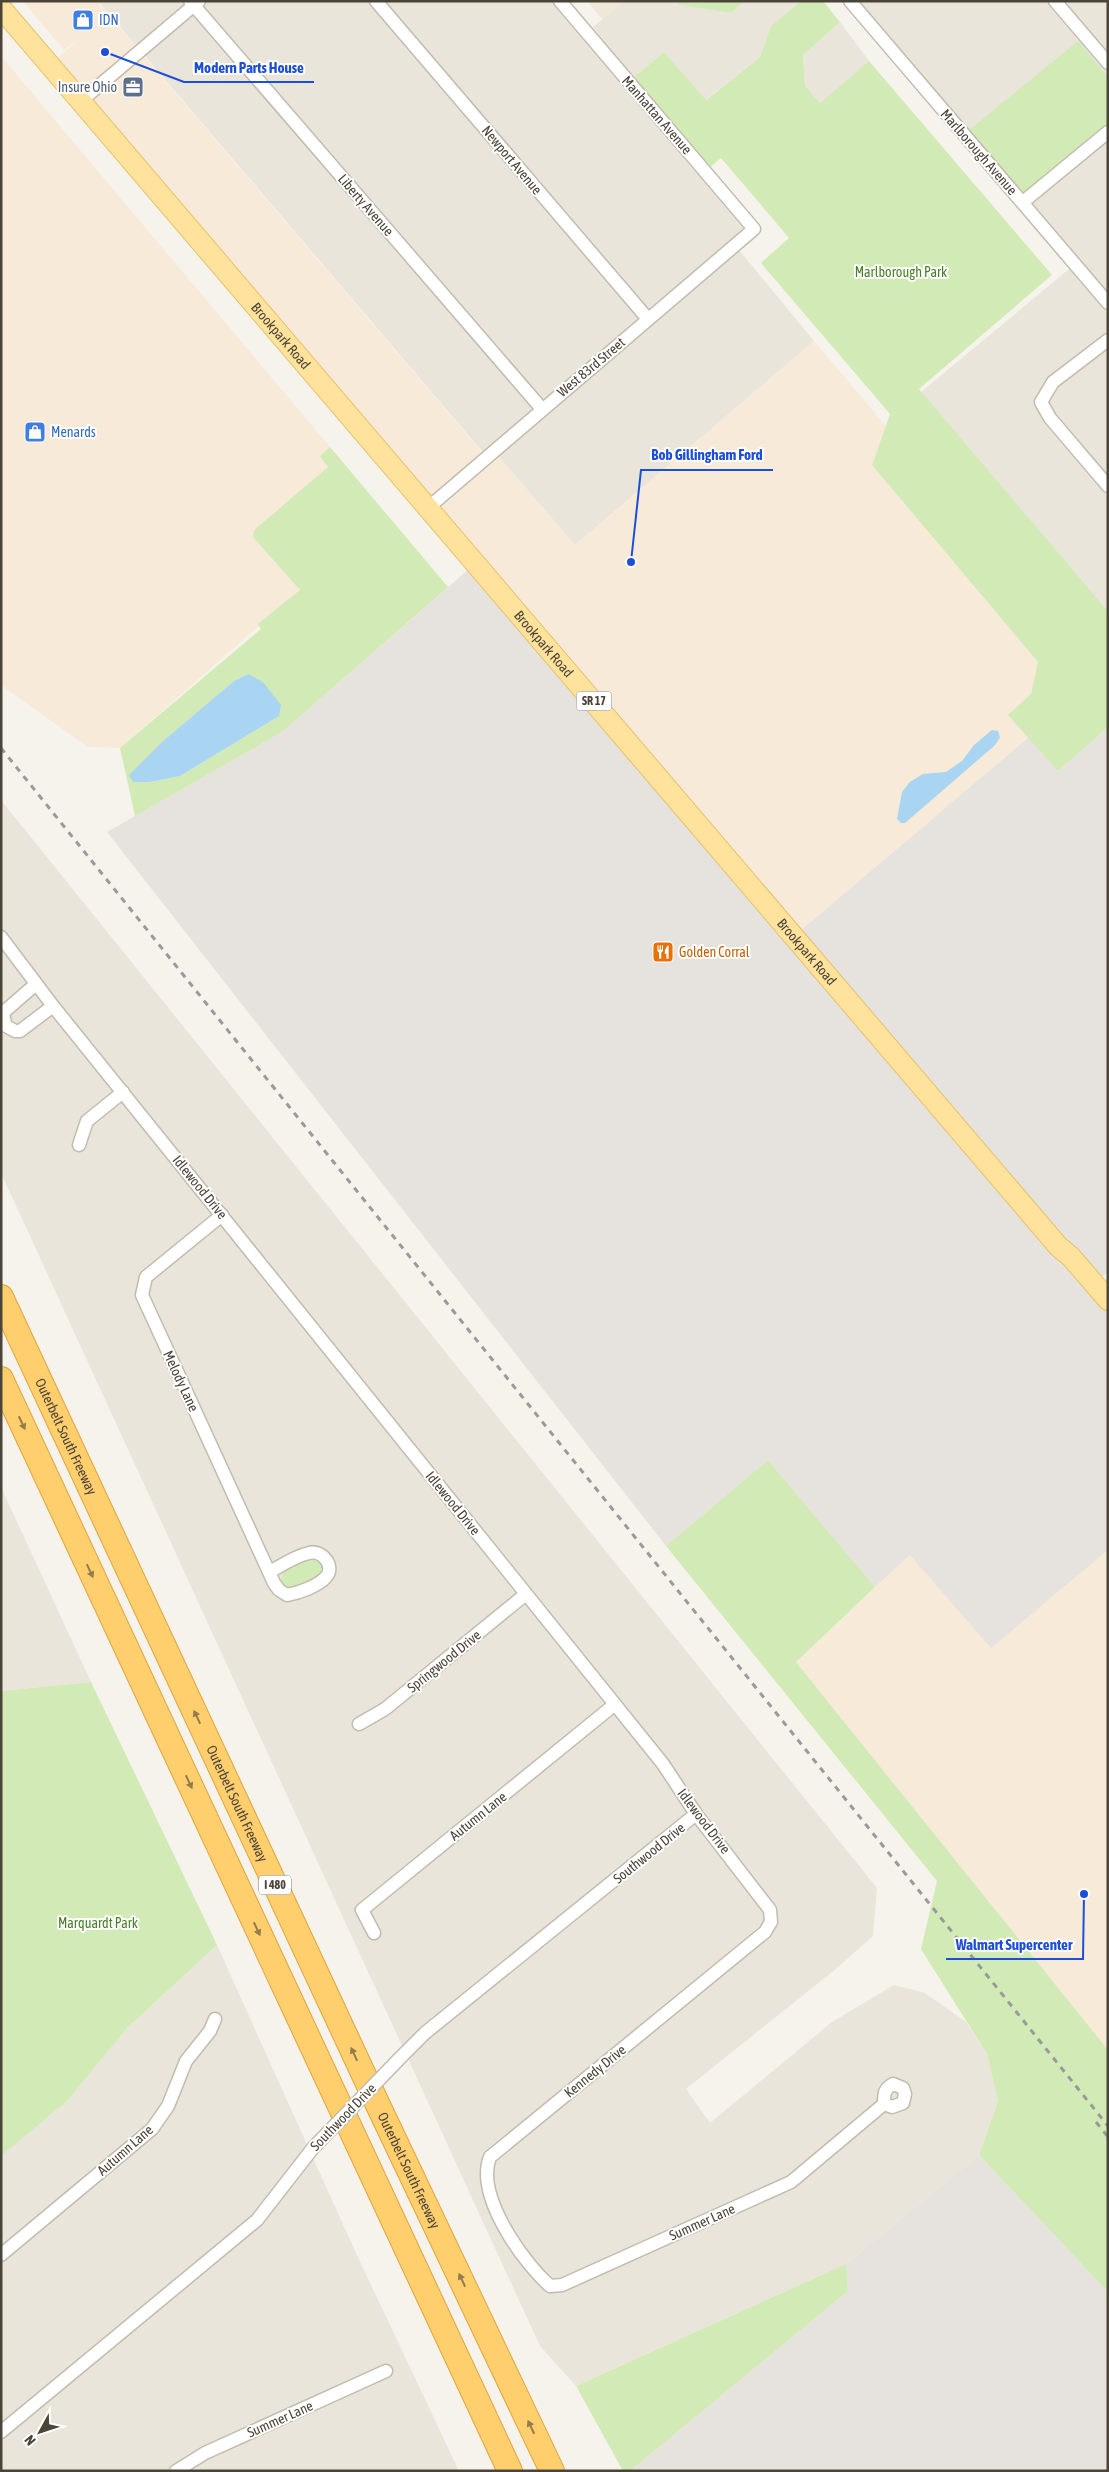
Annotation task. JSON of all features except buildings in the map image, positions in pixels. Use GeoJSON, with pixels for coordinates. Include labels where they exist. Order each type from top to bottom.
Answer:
{"type":"FeatureCollection","features":[{"type":"Feature","properties":{"kind":"highway","name":"Outerbelt South Freeway"},"geometry":{"type":"LineString","coordinates":[[1,1297],[373,2094],[552,2471]]}},
{"type":"Feature","properties":{"kind":"highway","name":"I 480"},"geometry":{"type":"LineString","coordinates":[[1,1379],[510,2471]]}},
{"type":"Feature","properties":{"kind":"main road","name":"Brookpark Road"},"geometry":{"type":"LineString","coordinates":[[1,8],[1052,1239],[1071,1256],[1108,1300]]}},
{"type":"Feature","properties":{"kind":"street","name":"Newport Avenue"},"geometry":{"type":"LineString","coordinates":[[376,1],[648,319]]}},
{"type":"Feature","properties":{"kind":"street","name":"Manhattan Avenue"},"geometry":{"type":"LineString","coordinates":[[560,1],[754,229]]}},
{"type":"Feature","properties":{"kind":"street","name":"Marlborough Avenue"},"geometry":{"type":"LineString","coordinates":[[850,1],[1108,303]]}},
{"type":"Feature","properties":{"kind":"street"},"geometry":{"type":"LineString","coordinates":[[1055,1],[1108,63]]}},
{"type":"Feature","properties":{"kind":"street"},"geometry":{"type":"LineString","coordinates":[[81,101],[195,3]]}},
{"type":"Feature","properties":{"kind":"street","name":"Liberty Avenue"},"geometry":{"type":"LineString","coordinates":[[195,3],[542,409]]}},
{"type":"Feature","properties":{"kind":"street"},"geometry":{"type":"LineString","coordinates":[[1023,202],[1108,132]]}},
{"type":"Feature","properties":{"kind":"street","name":"West 83rd Street"},"geometry":{"type":"LineString","coordinates":[[429,507],[754,229]]}},
{"type":"Feature","properties":{"kind":"street"},"geometry":{"type":"LineString","coordinates":[[1108,340],[1053,382],[1042,402],[1050,418],[1108,486]]}},
{"type":"Feature","properties":{"kind":"street","name":"Idlewood Drive"},"geometry":{"type":"LineString","coordinates":[[1,936],[53,1006],[662,1764],[696,1814],[766,1902],[770,1910],[771,1922]]}},
{"type":"Feature","properties":{"kind":"street"},"geometry":{"type":"LineString","coordinates":[[36,984],[5,1011],[3,1015],[6,1026],[15,1031],[20,1031],[53,1006]]}},
{"type":"Feature","properties":{"kind":"street"},"geometry":{"type":"LineString","coordinates":[[79,1144],[88,1121],[123,1092]]}},
{"type":"Feature","properties":{"kind":"street","name":"Melody Lane"},"geometry":{"type":"LineString","coordinates":[[222,1215],[146,1277],[142,1295],[270,1572]]}},
{"type":"Feature","properties":{"kind":"street","name":"Springwood Drive"},"geometry":{"type":"LineString","coordinates":[[359,1724],[385,1709],[526,1594]]}},
{"type":"Feature","properties":{"kind":"street","name":"Autumn Lane"},"geometry":{"type":"LineString","coordinates":[[374,1933],[362,1910],[614,1705]]}},
{"type":"Feature","properties":{"kind":"street","name":"Southwood Drive"},"geometry":{"type":"LineString","coordinates":[[1,2432],[257,2220],[313,2148],[425,2032],[696,1814]]}},
{"type":"Feature","properties":{"kind":"street","name":"Kennedy Drive"},"geometry":{"type":"LineString","coordinates":[[514,2246],[489,2188],[485,2170],[490,2157],[765,1932],[771,1922]]}},
{"type":"Feature","properties":{"kind":"street","name":"Autumn Lane"},"geometry":{"type":"LineString","coordinates":[[1,2255],[152,2128],[168,2106],[186,2061],[210,2031],[216,2019]]}},
{"type":"Feature","properties":{"kind":"street","name":"Summer Lane"},"geometry":{"type":"LineString","coordinates":[[514,2246],[550,2286],[562,2285],[791,2182],[884,2104]]}},
{"type":"Feature","properties":{"kind":"street","name":"Summer Lane"},"geometry":{"type":"LineString","coordinates":[[176,2471],[205,2453],[386,2371]]}},
{"type":"Feature","properties":{"kind":"shaded area"},"geometry":{"type":"Polygon","coordinates":[[[23,1],[97,1],[486,457],[494,451],[575,545],[814,341],[886,426],[872,465],[1038,662],[1031,694],[1009,715],[1029,737],[799,932],[55,60],[81,37],[64,50],[23,1]]]}},
{"type":"Feature","properties":{"kind":"shaded area"},"geometry":{"type":"Polygon","coordinates":[[[98,1],[560,1],[754,229],[735,245],[814,341],[575,545],[494,451],[487,457],[98,1]]]}},
{"type":"Feature","properties":{"kind":"shaded area"},"geometry":{"type":"Polygon","coordinates":[[[587,1],[624,1],[603,20],[587,1]]]}},
{"type":"Feature","properties":{"kind":"shaded area"},"geometry":{"type":"Polygon","coordinates":[[[624,1],[677,1],[681,5],[731,13],[745,1],[801,1],[771,26],[760,57],[705,100],[664,52],[633,78],[593,27],[624,1]]]}},
{"type":"Feature","properties":{"kind":"shaded area"},"geometry":{"type":"Polygon","coordinates":[[[849,1],[1108,1],[1108,611],[921,392],[1075,264],[849,1]]]}},
{"type":"Feature","properties":{"kind":"shaded area"},"geometry":{"type":"Polygon","coordinates":[[[840,22],[869,61],[820,103],[805,86],[803,55],[840,22]]]}},
{"type":"Feature","properties":{"kind":"shaded area"},"geometry":{"type":"Polygon","coordinates":[[[1,56],[330,447],[320,456],[328,467],[254,530],[253,537],[300,590],[120,748],[88,747],[1,685],[1,56]]]}},
{"type":"Feature","properties":{"kind":"shaded area"},"geometry":{"type":"Polygon","coordinates":[[[469,569],[1108,1312],[1108,1550],[991,1648],[910,1555],[875,1587],[768,1460],[666,1546],[107,832],[282,732],[469,569]]]}},
{"type":"Feature","properties":{"kind":"shaded area"},"geometry":{"type":"Polygon","coordinates":[[[1108,727],[1108,1272],[1097,1281],[799,932],[1029,737],[1058,771],[1108,727]]]}},
{"type":"Feature","properties":{"kind":"shaded area"},"geometry":{"type":"Polygon","coordinates":[[[1,800],[877,1888],[873,1936],[837,1968],[686,2089],[710,2123],[832,2022],[894,1985],[925,1993],[966,2022],[987,2054],[998,2101],[979,2155],[846,2264],[576,2386],[540,2346],[1,1173],[1,800]]]}},
{"type":"Feature","properties":{"kind":"shaded area"},"geometry":{"type":"Polygon","coordinates":[[[1,1487],[91,1682],[1,1691],[1,1487]]]}},
{"type":"Feature","properties":{"kind":"shaded area"},"geometry":{"type":"Polygon","coordinates":[[[1108,1550],[1108,2050],[796,1662],[910,1554],[992,1647],[1108,1550]]]}},
{"type":"Feature","properties":{"kind":"shaded area"},"geometry":{"type":"Polygon","coordinates":[[[217,1945],[355,2251],[459,2471],[1,2471],[1,2156],[67,2101],[127,2028],[217,1945]]]}},
{"type":"Feature","properties":{"kind":"shaded area"},"geometry":{"type":"Polygon","coordinates":[[[979,2155],[1108,2292],[1108,2471],[630,2471],[848,2291],[846,2264],[979,2155]]]}},
{"type":"Feature","properties":{"kind":"green space"},"geometry":{"type":"Polygon","coordinates":[[[677,1],[745,1],[731,13],[680,5],[677,1]]]}},
{"type":"Feature","properties":{"kind":"green space","name":"Marlborough Park"},"geometry":{"type":"Polygon","coordinates":[[[801,1],[823,1],[840,22],[803,55],[805,86],[820,103],[869,61],[1052,275],[919,389],[1108,611],[1108,727],[1058,771],[1008,715],[1031,694],[1038,662],[872,465],[890,414],[761,263],[789,238],[721,158],[710,167],[633,78],[664,52],[706,100],[760,57],[771,26],[801,1]]]}},
{"type":"Feature","properties":{"kind":"green space"},"geometry":{"type":"Polygon","coordinates":[[[1078,41],[1108,77],[1108,124],[1022,195],[968,131],[1078,41]]]}},
{"type":"Feature","properties":{"kind":"green space"},"geometry":{"type":"Polygon","coordinates":[[[330,447],[448,587],[282,732],[135,816],[120,748],[261,629],[258,624],[300,590],[253,537],[254,530],[328,467],[320,456],[330,447]],[[248,674],[234,681],[163,741],[133,782],[150,782],[180,776],[279,716],[248,674]]]}},
{"type":"Feature","properties":{"kind":"green space"},"geometry":{"type":"Polygon","coordinates":[[[768,1460],[875,1587],[796,1662],[1108,2050],[1108,2292],[979,2155],[998,2101],[987,2054],[921,1949],[937,1881],[666,1546],[768,1460]]]}},
{"type":"Feature","properties":{"kind":"green space"},"geometry":{"type":"Polygon","coordinates":[[[313,1558],[321,1561],[326,1570],[321,1577],[288,1591],[280,1581],[284,1571],[313,1558]]]}},
{"type":"Feature","properties":{"kind":"green space","name":"Marquardt Park"},"geometry":{"type":"Polygon","coordinates":[[[91,1682],[217,1945],[127,2028],[67,2101],[1,2156],[1,1691],[91,1682]]]}},
{"type":"Feature","properties":{"kind":"green space"},"geometry":{"type":"Polygon","coordinates":[[[846,2264],[848,2291],[630,2471],[623,2471],[576,2386],[846,2264]]]}},
{"type":"Feature","properties":{"kind":"water"},"geometry":{"type":"Polygon","coordinates":[[[248,674],[263,682],[281,705],[279,716],[180,776],[150,782],[133,782],[129,775],[163,741],[234,681],[248,674]]]}},
{"type":"Feature","properties":{"kind":"water"},"geometry":{"type":"Polygon","coordinates":[[[992,730],[998,731],[1000,738],[994,746],[905,823],[901,823],[897,819],[902,792],[910,782],[923,774],[946,772],[962,761],[974,745],[992,730]]]}},
{"type":"Feature","properties":{"kind":"railway"},"geometry":{"type":"LineString","coordinates":[[1,748],[1108,2126]]}},
{"type":"Feature","properties":{"kind":"railway"},"geometry":{"type":"LineString","coordinates":[[1096,2122],[1108,2137]]}},
{"type":"Feature","properties":{"kind":"place","name":"IDN"},"geometry":{"type":"Point","coordinates":[83,20]}},
{"type":"Feature","properties":{"kind":"place","name":"Modern Parts House"},"geometry":{"type":"Point","coordinates":[105,52]}},
{"type":"Feature","properties":{"kind":"place","name":"Insure Ohio"},"geometry":{"type":"Point","coordinates":[133,87]}},
{"type":"Feature","properties":{"kind":"place","name":"Menards"},"geometry":{"type":"Point","coordinates":[35,432]}},
{"type":"Feature","properties":{"kind":"place","name":"Bob Gillingham Ford"},"geometry":{"type":"Point","coordinates":[631,562]}},
{"type":"Feature","properties":{"kind":"place","name":"Golden Corral"},"geometry":{"type":"Point","coordinates":[663,952]}},
{"type":"Feature","properties":{"kind":"place","name":"Walmart Supercenter"},"geometry":{"type":"Point","coordinates":[1084,1894]}}]}
